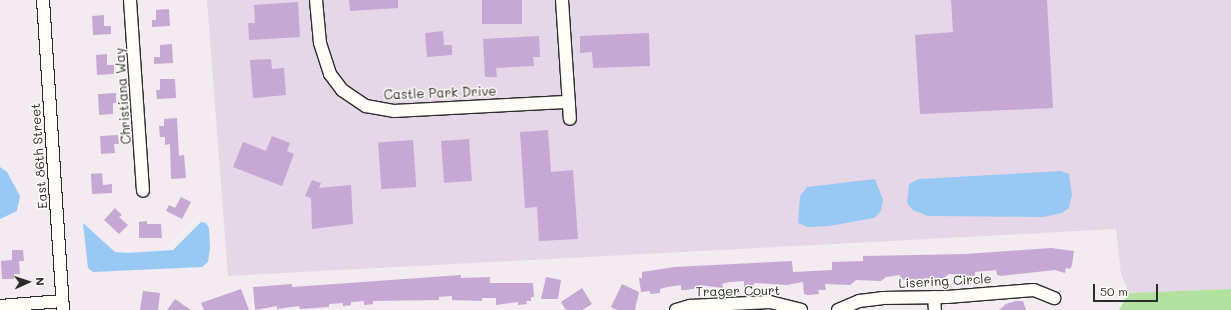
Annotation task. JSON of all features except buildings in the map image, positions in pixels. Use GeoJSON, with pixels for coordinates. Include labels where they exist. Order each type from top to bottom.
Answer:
{"type":"FeatureCollection","features":[{"type":"Feature","properties":{"kind":"street","name":"East 86th Street"},"geometry":{"type":"LineString","coordinates":[[43,0],[63,305]]}},
{"type":"Feature","properties":{"kind":"street","name":"Christiana Way"},"geometry":{"type":"LineString","coordinates":[[130,0],[143,191]]}},
{"type":"Feature","properties":{"kind":"street","name":"Castle Park Drive"},"geometry":{"type":"LineString","coordinates":[[316,0],[320,43],[330,74],[342,90],[366,106],[395,111],[569,102]]}},
{"type":"Feature","properties":{"kind":"street"},"geometry":{"type":"LineString","coordinates":[[562,0],[570,119]]}},
{"type":"Feature","properties":{"kind":"street","name":"Lisering Circle"},"geometry":{"type":"LineString","coordinates":[[838,310],[862,300],[1034,290],[1054,298]]}},
{"type":"Feature","properties":{"kind":"street"},"geometry":{"type":"LineString","coordinates":[[934,297],[935,310]]}},
{"type":"Feature","properties":{"kind":"street","name":"Trager Court"},"geometry":{"type":"LineString","coordinates":[[676,310],[690,306],[770,302],[801,310]]}},
{"type":"Feature","properties":{"kind":"street"},"geometry":{"type":"LineString","coordinates":[[0,306],[63,305]]}},
{"type":"Feature","properties":{"kind":"shaded area"},"geometry":{"type":"Polygon","coordinates":[[[207,0],[1231,0],[1231,289],[1129,293],[1121,274],[1116,229],[228,276],[207,0]]]}},
{"type":"Feature","properties":{"kind":"green space"},"geometry":{"type":"Polygon","coordinates":[[[1231,289],[1231,310],[1119,310],[1129,293],[1231,289]]]}},
{"type":"Feature","properties":{"kind":"water"},"geometry":{"type":"Polygon","coordinates":[[[0,167],[7,172],[20,196],[17,211],[0,219],[0,167]]]}},
{"type":"Feature","properties":{"kind":"water"},"geometry":{"type":"Polygon","coordinates":[[[1061,171],[1069,174],[1072,195],[1069,208],[1062,213],[1043,217],[928,216],[913,210],[907,203],[909,184],[919,179],[1061,171]]]}},
{"type":"Feature","properties":{"kind":"water"},"geometry":{"type":"Polygon","coordinates":[[[875,179],[883,200],[881,211],[874,218],[829,226],[808,227],[798,223],[800,196],[807,187],[875,179]]]}},
{"type":"Feature","properties":{"kind":"water"},"geometry":{"type":"Polygon","coordinates":[[[201,222],[206,223],[209,228],[210,248],[208,262],[202,267],[93,272],[88,268],[83,223],[115,252],[127,253],[173,250],[201,222]]]}}]}
